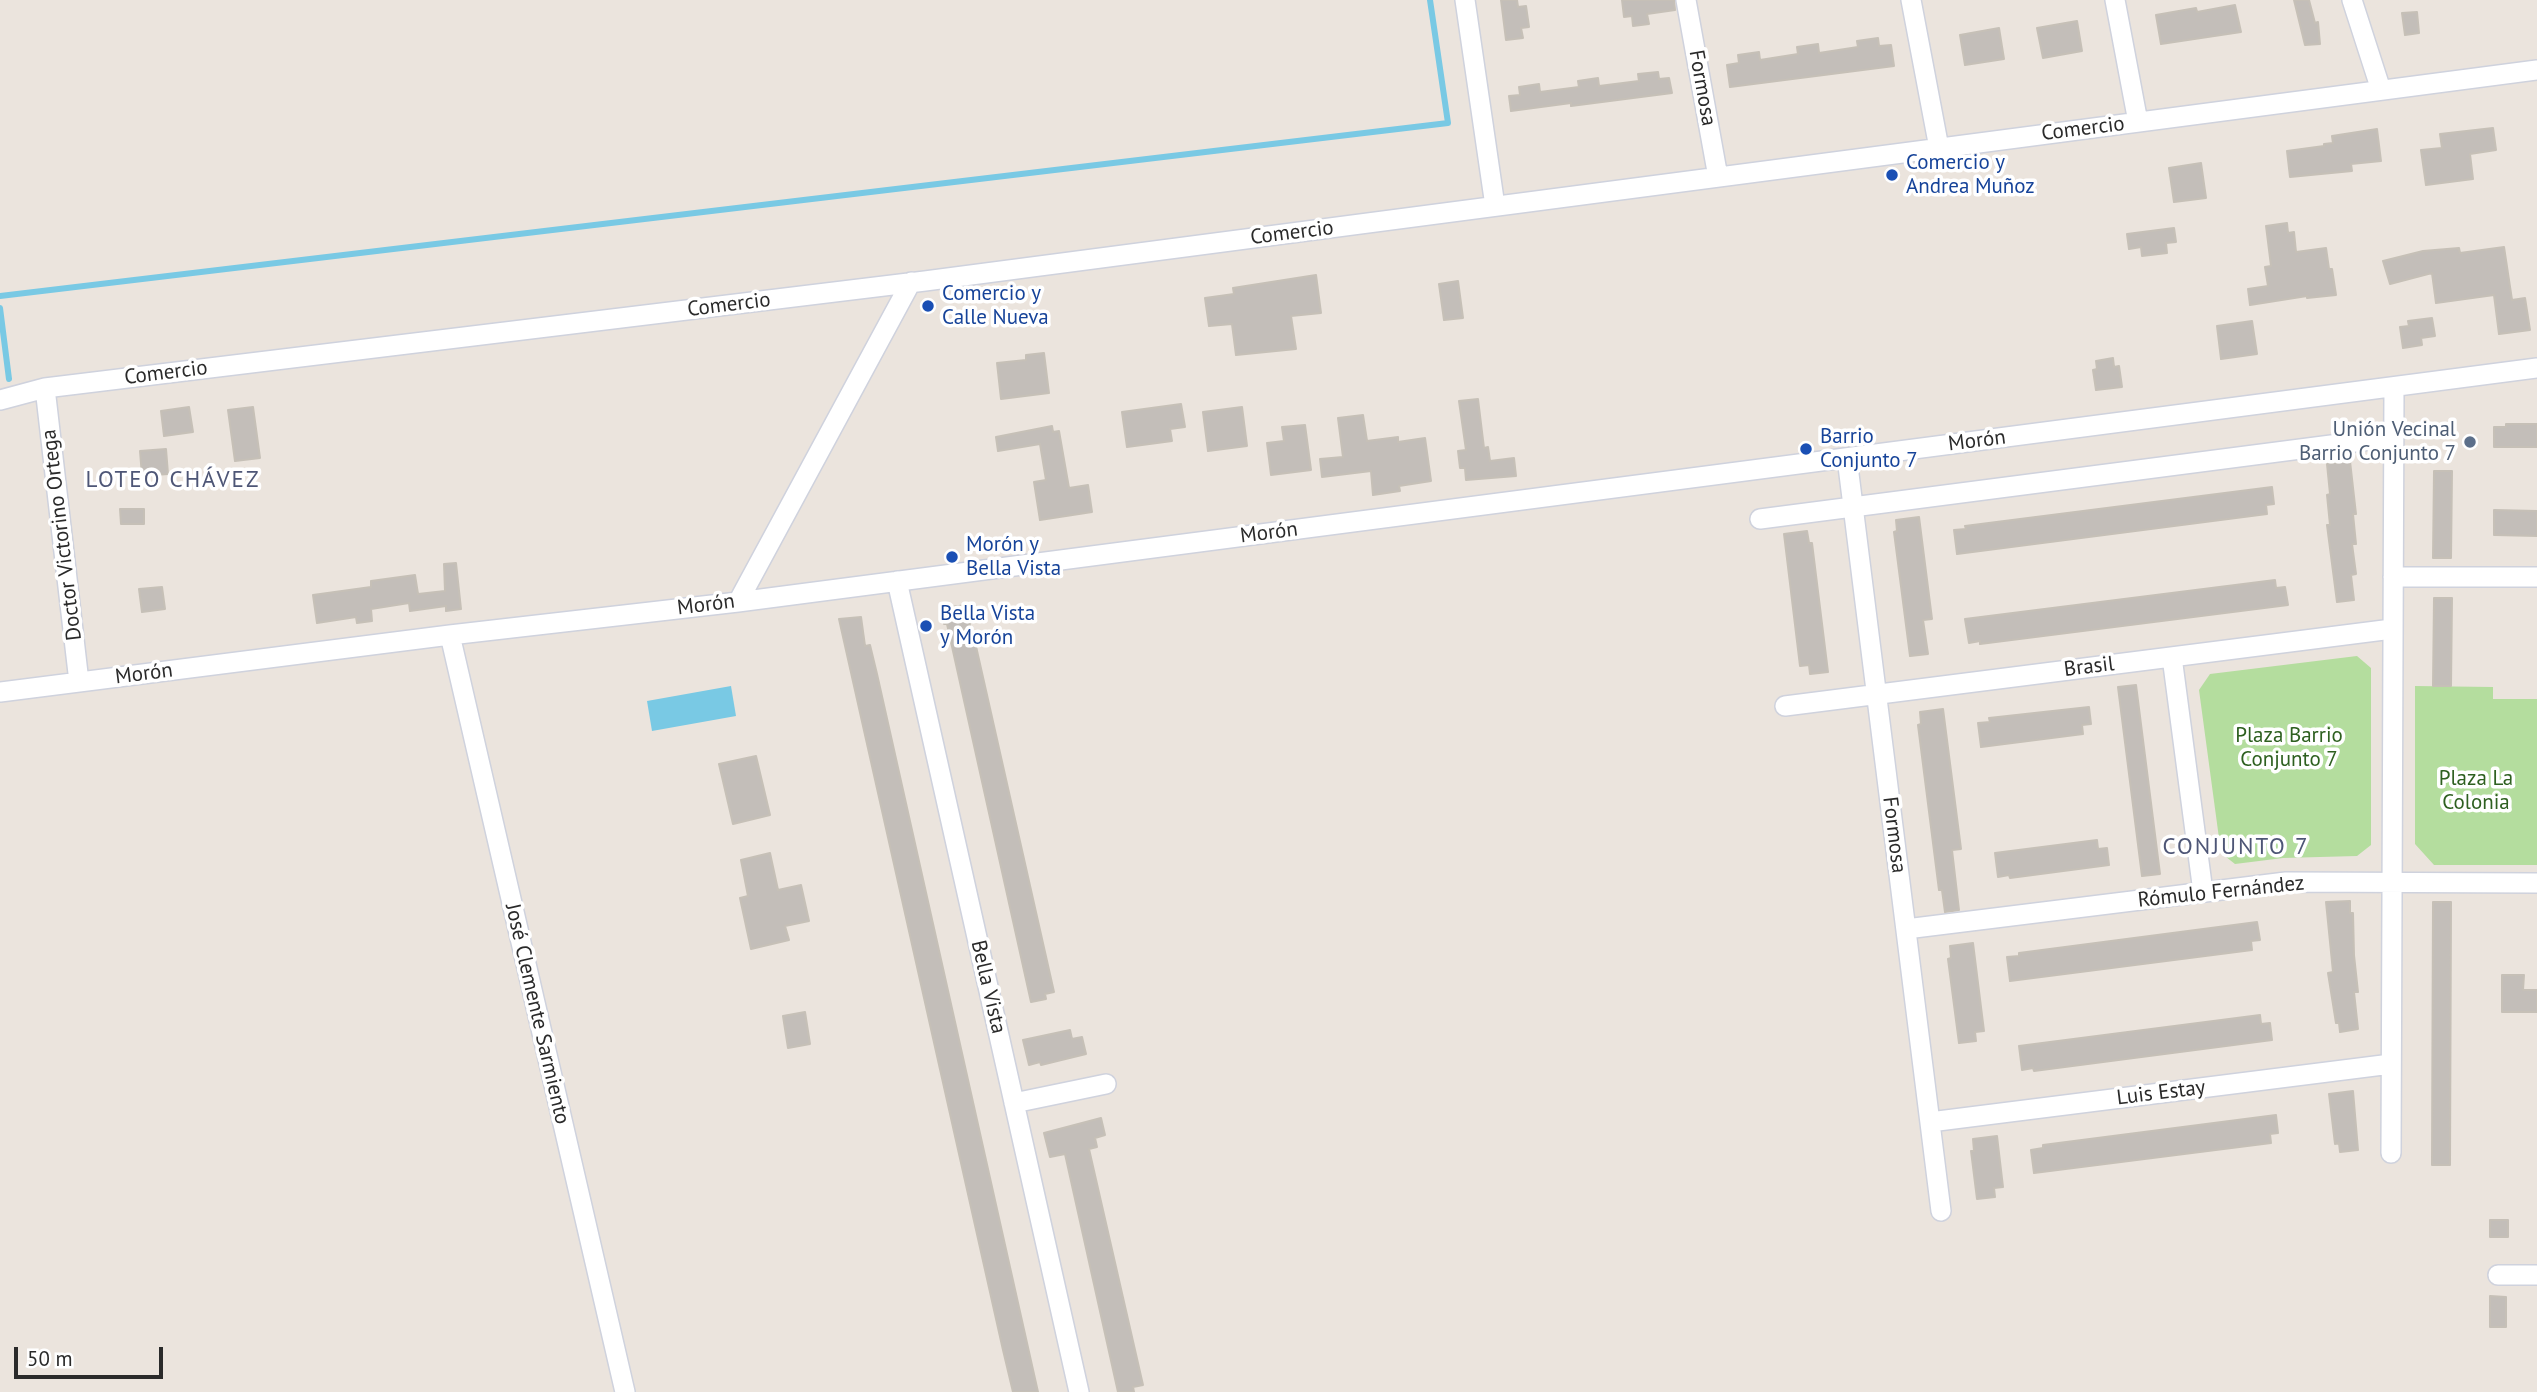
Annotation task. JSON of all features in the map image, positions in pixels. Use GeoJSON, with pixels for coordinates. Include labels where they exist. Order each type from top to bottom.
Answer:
{"type":"FeatureCollection","features":[{"type":"Feature","properties":{"kind":"street"},"geometry":{"type":"LineString","coordinates":[[1465,0],[1495,206]]}},
{"type":"Feature","properties":{"kind":"street","name":"Formosa"},"geometry":{"type":"LineString","coordinates":[[1686,0],[1718,177]]}},
{"type":"Feature","properties":{"kind":"street"},"geometry":{"type":"LineString","coordinates":[[1911,0],[1939,148]]}},
{"type":"Feature","properties":{"kind":"street"},"geometry":{"type":"LineString","coordinates":[[2115,0],[2138,122]]}},
{"type":"Feature","properties":{"kind":"street"},"geometry":{"type":"LineString","coordinates":[[2352,0],[2381,90]]}},
{"type":"Feature","properties":{"kind":"street","name":"Comercio"},"geometry":{"type":"LineString","coordinates":[[0,400],[45,388],[911,282],[2537,69]]}},
{"type":"Feature","properties":{"kind":"street"},"geometry":{"type":"LineString","coordinates":[[738,602],[911,282]]}},
{"type":"Feature","properties":{"kind":"street","name":"Morón"},"geometry":{"type":"LineString","coordinates":[[0,692],[450,635],[738,602],[2537,368]]}},
{"type":"Feature","properties":{"kind":"street"},"geometry":{"type":"LineString","coordinates":[[2391,1153],[2394,387]]}},
{"type":"Feature","properties":{"kind":"street","name":"Doctor Victorino Ortega"},"geometry":{"type":"LineString","coordinates":[[45,388],[79,682]]}},
{"type":"Feature","properties":{"kind":"street"},"geometry":{"type":"LineString","coordinates":[[1760,519],[2393,437]]}},
{"type":"Feature","properties":{"kind":"street","name":"Formosa"},"geometry":{"type":"LineString","coordinates":[[1847,458],[1941,1212]]}},
{"type":"Feature","properties":{"kind":"street"},"geometry":{"type":"LineString","coordinates":[[2393,577],[2537,577]]}},
{"type":"Feature","properties":{"kind":"street","name":"Bella Vista"},"geometry":{"type":"LineString","coordinates":[[897,581],[1079,1392]]}},
{"type":"Feature","properties":{"kind":"street","name":"Brasil"},"geometry":{"type":"LineString","coordinates":[[1785,706],[2392,629]]}},
{"type":"Feature","properties":{"kind":"street","name":"José Clemente Sarmiento"},"geometry":{"type":"LineString","coordinates":[[450,635],[625,1392]]}},
{"type":"Feature","properties":{"kind":"street"},"geometry":{"type":"LineString","coordinates":[[2172,657],[2203,892]]}},
{"type":"Feature","properties":{"kind":"street","name":"Rómulo Fernández"},"geometry":{"type":"LineString","coordinates":[[1906,929],[2286,882],[2537,883]]}},
{"type":"Feature","properties":{"kind":"street","name":"Luis Estay"},"geometry":{"type":"LineString","coordinates":[[1930,1122],[2391,1064]]}},
{"type":"Feature","properties":{"kind":"street"},"geometry":{"type":"LineString","coordinates":[[1014,1103],[1106,1084]]}},
{"type":"Feature","properties":{"kind":"street"},"geometry":{"type":"LineString","coordinates":[[2498,1275],[2537,1275]]}},
{"type":"Feature","properties":{"kind":"green space","name":"Plaza Barrio Conjunto 7"},"geometry":{"type":"Polygon","coordinates":[[[2357,656],[2371,668],[2371,845],[2357,856],[2283,858],[2235,864],[2221,853],[2199,690],[2210,674],[2357,656]]]}},
{"type":"Feature","properties":{"kind":"green space","name":"Plaza La Colonia"},"geometry":{"type":"Polygon","coordinates":[[[2415,686],[2493,687],[2493,699],[2537,699],[2537,865],[2434,865],[2415,844],[2415,686]]]}},
{"type":"Feature","properties":{"kind":"water"},"geometry":{"type":"Polygon","coordinates":[[[731,686],[736,716],[652,731],[647,701],[731,686]]]}},
{"type":"Feature","properties":{"kind":"building"},"geometry":{"type":"Polygon","coordinates":[[[1501,0],[1517,0],[1518,7],[1526,6],[1529,27],[1521,28],[1523,38],[1506,40],[1501,0]]]}},
{"type":"Feature","properties":{"kind":"building"},"geometry":{"type":"Polygon","coordinates":[[[1622,0],[1674,0],[1675,10],[1647,14],[1649,24],[1633,26],[1632,16],[1624,17],[1622,0]]]}},
{"type":"Feature","properties":{"kind":"building"},"geometry":{"type":"Polygon","coordinates":[[[2294,0],[2309,0],[2315,23],[2318,22],[2320,44],[2305,45],[2294,0]]]}},
{"type":"Feature","properties":{"kind":"building"},"geometry":{"type":"Polygon","coordinates":[[[2235,5],[2241,32],[2161,44],[2156,15],[2196,8],[2197,12],[2235,5]]]}},
{"type":"Feature","properties":{"kind":"building"},"geometry":{"type":"Polygon","coordinates":[[[2417,12],[2419,33],[2405,35],[2402,13],[2417,12]]]}},
{"type":"Feature","properties":{"kind":"building"},"geometry":{"type":"Polygon","coordinates":[[[2077,21],[2082,51],[2043,58],[2037,28],[2077,21]]]}},
{"type":"Feature","properties":{"kind":"building"},"geometry":{"type":"Polygon","coordinates":[[[1999,28],[2004,59],[1965,65],[1960,35],[1999,28]]]}},
{"type":"Feature","properties":{"kind":"building"},"geometry":{"type":"Polygon","coordinates":[[[1878,38],[1879,46],[1891,45],[1894,66],[1730,87],[1727,65],[1739,63],[1738,55],[1759,52],[1760,60],[1798,54],[1797,47],[1818,44],[1819,53],[1858,47],[1857,41],[1878,38]]]}},
{"type":"Feature","properties":{"kind":"building"},"geometry":{"type":"Polygon","coordinates":[[[1658,72],[1659,79],[1669,78],[1672,93],[1511,111],[1509,96],[1520,95],[1519,87],[1539,84],[1540,92],[1579,87],[1578,81],[1598,78],[1599,86],[1639,81],[1638,74],[1658,72]]]}},
{"type":"Feature","properties":{"kind":"building"},"geometry":{"type":"Polygon","coordinates":[[[2493,128],[2496,150],[2470,154],[2473,179],[2426,185],[2421,150],[2442,148],[2440,134],[2493,128]]]}},
{"type":"Feature","properties":{"kind":"building"},"geometry":{"type":"Polygon","coordinates":[[[2377,129],[2381,161],[2351,164],[2352,171],[2290,177],[2287,151],[2324,146],[2333,143],[2332,136],[2377,129]]]}},
{"type":"Feature","properties":{"kind":"building"},"geometry":{"type":"Polygon","coordinates":[[[2201,163],[2206,198],[2174,202],[2169,168],[2201,163]]]}},
{"type":"Feature","properties":{"kind":"building"},"geometry":{"type":"Polygon","coordinates":[[[2287,223],[2288,233],[2294,232],[2296,252],[2326,248],[2336,295],[2307,296],[2250,305],[2248,289],[2268,286],[2265,267],[2271,266],[2266,226],[2287,223]]]}},
{"type":"Feature","properties":{"kind":"building"},"geometry":{"type":"Polygon","coordinates":[[[2174,228],[2176,242],[2166,243],[2167,253],[2142,256],[2141,247],[2129,249],[2127,234],[2174,228]]]}},
{"type":"Feature","properties":{"kind":"building"},"geometry":{"type":"Polygon","coordinates":[[[2504,247],[2512,300],[2525,298],[2530,330],[2499,334],[2494,295],[2436,303],[2432,273],[2390,284],[2383,261],[2423,251],[2459,248],[2460,253],[2504,247]]]}},
{"type":"Feature","properties":{"kind":"building"},"geometry":{"type":"Polygon","coordinates":[[[1316,275],[1321,313],[1291,316],[1296,349],[1236,355],[1232,324],[1209,326],[1205,298],[1234,294],[1233,288],[1316,275]]]}},
{"type":"Feature","properties":{"kind":"building"},"geometry":{"type":"Polygon","coordinates":[[[1458,281],[1463,318],[1444,320],[1439,284],[1458,281]]]}},
{"type":"Feature","properties":{"kind":"building"},"geometry":{"type":"Polygon","coordinates":[[[2432,318],[2435,336],[2421,338],[2422,345],[2403,348],[2400,327],[2409,326],[2408,321],[2432,318]]]}},
{"type":"Feature","properties":{"kind":"building"},"geometry":{"type":"Polygon","coordinates":[[[2252,321],[2257,354],[2221,359],[2217,326],[2252,321]]]}},
{"type":"Feature","properties":{"kind":"building"},"geometry":{"type":"Polygon","coordinates":[[[1044,353],[1049,393],[1001,399],[997,363],[1026,360],[1026,355],[1044,353]]]}},
{"type":"Feature","properties":{"kind":"building"},"geometry":{"type":"Polygon","coordinates":[[[2113,358],[2114,367],[2119,366],[2122,387],[2096,390],[2093,370],[2097,369],[2096,361],[2113,358]]]}},
{"type":"Feature","properties":{"kind":"building"},"geometry":{"type":"Polygon","coordinates":[[[1478,399],[1484,448],[1488,447],[1490,461],[1514,458],[1516,476],[1466,480],[1465,468],[1460,468],[1458,451],[1466,450],[1459,401],[1478,399]]]}},
{"type":"Feature","properties":{"kind":"building"},"geometry":{"type":"Polygon","coordinates":[[[1181,404],[1185,427],[1170,429],[1172,441],[1127,447],[1122,412],[1181,404]]]}},
{"type":"Feature","properties":{"kind":"building"},"geometry":{"type":"Polygon","coordinates":[[[189,407],[193,432],[164,436],[161,411],[189,407]]]}},
{"type":"Feature","properties":{"kind":"building"},"geometry":{"type":"Polygon","coordinates":[[[253,407],[260,458],[235,461],[228,410],[253,407]]]}},
{"type":"Feature","properties":{"kind":"building"},"geometry":{"type":"Polygon","coordinates":[[[1242,407],[1247,446],[1208,451],[1203,412],[1242,407]]]}},
{"type":"Feature","properties":{"kind":"building"},"geometry":{"type":"Polygon","coordinates":[[[1363,415],[1367,441],[1398,437],[1398,442],[1425,438],[1431,481],[1399,486],[1400,491],[1373,495],[1371,471],[1322,477],[1320,459],[1343,457],[1338,418],[1363,415]]]}},
{"type":"Feature","properties":{"kind":"building"},"geometry":{"type":"Polygon","coordinates":[[[2506,424],[2537,424],[2537,447],[2494,447],[2494,427],[2506,427],[2506,424]]]}},
{"type":"Feature","properties":{"kind":"building"},"geometry":{"type":"Polygon","coordinates":[[[1305,425],[1311,470],[1271,475],[1267,443],[1284,441],[1282,427],[1305,425]]]}},
{"type":"Feature","properties":{"kind":"building"},"geometry":{"type":"Polygon","coordinates":[[[1052,426],[1053,432],[1059,431],[1069,488],[1088,485],[1092,512],[1040,520],[1034,482],[1046,480],[1040,444],[998,451],[996,437],[1052,426]]]}},
{"type":"Feature","properties":{"kind":"building"},"geometry":{"type":"Polygon","coordinates":[[[166,449],[168,474],[142,476],[140,451],[166,449]]]}},
{"type":"Feature","properties":{"kind":"building"},"geometry":{"type":"Polygon","coordinates":[[[2350,461],[2356,514],[2353,514],[2356,544],[2352,544],[2356,574],[2351,575],[2354,600],[2337,602],[2327,525],[2330,525],[2327,495],[2330,494],[2327,464],[2350,461]]]}},
{"type":"Feature","properties":{"kind":"building"},"geometry":{"type":"Polygon","coordinates":[[[2434,471],[2452,471],[2451,558],[2433,558],[2434,471]]]}},
{"type":"Feature","properties":{"kind":"building"},"geometry":{"type":"Polygon","coordinates":[[[2272,487],[2274,504],[2266,505],[2267,514],[1957,554],[1954,530],[1966,529],[1965,526],[2272,487]]]}},
{"type":"Feature","properties":{"kind":"building"},"geometry":{"type":"Polygon","coordinates":[[[120,509],[144,509],[144,524],[121,524],[120,509]]]}},
{"type":"Feature","properties":{"kind":"building"},"geometry":{"type":"Polygon","coordinates":[[[2494,510],[2537,511],[2537,536],[2494,535],[2494,510]]]}},
{"type":"Feature","properties":{"kind":"building"},"geometry":{"type":"Polygon","coordinates":[[[1919,517],[1932,619],[1923,620],[1928,654],[1910,656],[1894,532],[1897,531],[1896,520],[1919,517]]]}},
{"type":"Feature","properties":{"kind":"building"},"geometry":{"type":"Polygon","coordinates":[[[1807,531],[1809,543],[1812,543],[1828,672],[1810,674],[1809,665],[1800,666],[1784,534],[1807,531]]]}},
{"type":"Feature","properties":{"kind":"building"},"geometry":{"type":"Polygon","coordinates":[[[456,563],[461,609],[446,611],[446,606],[410,611],[409,603],[371,609],[372,621],[357,623],[356,617],[317,623],[313,595],[371,587],[371,581],[415,575],[418,594],[445,591],[444,564],[456,563]]]}},
{"type":"Feature","properties":{"kind":"building"},"geometry":{"type":"Polygon","coordinates":[[[2275,580],[2276,588],[2285,587],[2288,605],[1980,644],[1980,641],[1969,643],[1965,619],[2275,580]]]}},
{"type":"Feature","properties":{"kind":"building"},"geometry":{"type":"Polygon","coordinates":[[[162,587],[165,609],[142,612],[139,589],[162,587]]]}},
{"type":"Feature","properties":{"kind":"building"},"geometry":{"type":"Polygon","coordinates":[[[2434,598],[2452,598],[2451,686],[2433,686],[2434,598]]]}},
{"type":"Feature","properties":{"kind":"building"},"geometry":{"type":"Polygon","coordinates":[[[967,605],[971,633],[1054,992],[1045,994],[1046,999],[1031,1002],[947,624],[944,624],[942,608],[967,605]]]}},
{"type":"Feature","properties":{"kind":"building"},"geometry":{"type":"Polygon","coordinates":[[[861,617],[865,646],[870,645],[877,674],[1038,1392],[1013,1392],[1003,1350],[839,619],[861,617]]]}},
{"type":"Feature","properties":{"kind":"building"},"geometry":{"type":"Polygon","coordinates":[[[2136,685],[2160,874],[2142,876],[2118,687],[2136,685]]]}},
{"type":"Feature","properties":{"kind":"building"},"geometry":{"type":"Polygon","coordinates":[[[2089,707],[2091,724],[2082,725],[2083,734],[1981,747],[1978,723],[1990,722],[1989,718],[2089,707]]]}},
{"type":"Feature","properties":{"kind":"building"},"geometry":{"type":"Polygon","coordinates":[[[1943,709],[1961,849],[1952,850],[1959,910],[1945,912],[1942,890],[1939,890],[1918,725],[1921,724],[1920,712],[1943,709]]]}},
{"type":"Feature","properties":{"kind":"building"},"geometry":{"type":"Polygon","coordinates":[[[756,756],[770,815],[733,824],[719,764],[756,756]]]}},
{"type":"Feature","properties":{"kind":"building"},"geometry":{"type":"Polygon","coordinates":[[[2097,840],[2098,849],[2107,848],[2109,865],[2010,878],[2009,875],[1998,877],[1995,853],[2097,840]]]}},
{"type":"Feature","properties":{"kind":"building"},"geometry":{"type":"Polygon","coordinates":[[[770,853],[778,890],[801,885],[809,921],[785,926],[789,940],[751,949],[740,898],[748,896],[741,860],[770,853]]]}},
{"type":"Feature","properties":{"kind":"building"},"geometry":{"type":"Polygon","coordinates":[[[2350,901],[2358,992],[2354,992],[2358,1029],[2340,1032],[2339,1023],[2336,1023],[2328,973],[2333,972],[2326,902],[2350,901]]]}},
{"type":"Feature","properties":{"kind":"building"},"geometry":{"type":"Polygon","coordinates":[[[2433,902],[2451,902],[2450,1165],[2432,1165],[2433,902]]]}},
{"type":"Feature","properties":{"kind":"building"},"geometry":{"type":"Polygon","coordinates":[[[2257,922],[2260,940],[2251,941],[2252,950],[2010,981],[2007,957],[2019,956],[2019,953],[2257,922]]]}},
{"type":"Feature","properties":{"kind":"building"},"geometry":{"type":"Polygon","coordinates":[[[1973,943],[1984,1031],[1975,1032],[1976,1041],[1959,1043],[1948,959],[1951,958],[1950,946],[1973,943]]]}},
{"type":"Feature","properties":{"kind":"building"},"geometry":{"type":"Polygon","coordinates":[[[2502,975],[2524,975],[2523,990],[2537,990],[2537,1012],[2502,1012],[2502,975]]]}},
{"type":"Feature","properties":{"kind":"building"},"geometry":{"type":"Polygon","coordinates":[[[805,1012],[810,1044],[788,1048],[783,1016],[805,1012]]]}},
{"type":"Feature","properties":{"kind":"building"},"geometry":{"type":"Polygon","coordinates":[[[2260,1015],[2261,1024],[2270,1023],[2272,1040],[2034,1071],[2033,1068],[2022,1070],[2019,1046],[2260,1015]]]}},
{"type":"Feature","properties":{"kind":"building"},"geometry":{"type":"Polygon","coordinates":[[[1070,1030],[1072,1039],[1082,1037],[1086,1054],[1041,1065],[1040,1062],[1029,1065],[1023,1040],[1070,1030]]]}},
{"type":"Feature","properties":{"kind":"building"},"geometry":{"type":"Polygon","coordinates":[[[2353,1091],[2358,1150],[2340,1152],[2339,1143],[2335,1144],[2329,1094],[2353,1091]]]}},
{"type":"Feature","properties":{"kind":"building"},"geometry":{"type":"Polygon","coordinates":[[[2276,1115],[2278,1133],[2270,1134],[2271,1143],[2034,1173],[2031,1150],[2043,1148],[2043,1145],[2276,1115]]]}},
{"type":"Feature","properties":{"kind":"building"},"geometry":{"type":"Polygon","coordinates":[[[1101,1118],[1105,1135],[1095,1138],[1097,1147],[1089,1149],[1143,1385],[1133,1387],[1134,1392],[1118,1392],[1065,1154],[1050,1157],[1044,1133],[1101,1118]]]}},
{"type":"Feature","properties":{"kind":"building"},"geometry":{"type":"Polygon","coordinates":[[[1997,1136],[2003,1187],[1994,1188],[1995,1197],[1977,1199],[1971,1151],[1974,1151],[1973,1139],[1997,1136]]]}},
{"type":"Feature","properties":{"kind":"building"},"geometry":{"type":"Polygon","coordinates":[[[2490,1220],[2508,1220],[2508,1237],[2490,1237],[2490,1220]]]}},
{"type":"Feature","properties":{"kind":"building"},"geometry":{"type":"Polygon","coordinates":[[[2490,1296],[2506,1297],[2506,1327],[2490,1327],[2490,1296]]]}},
{"type":"Feature","properties":{"kind":"waterway"},"geometry":{"type":"LineString","coordinates":[[0,296],[1448,123],[1430,0]]}},
{"type":"Feature","properties":{"kind":"waterway"},"geometry":{"type":"LineString","coordinates":[[0,308],[9,379]]}},
{"type":"Feature","properties":{"kind":"place","name":"Comercio y Andrea Muñoz"},"geometry":{"type":"Point","coordinates":[1892,175]}},
{"type":"Feature","properties":{"kind":"place","name":"Comercio y Calle Nueva"},"geometry":{"type":"Point","coordinates":[928,306]}},
{"type":"Feature","properties":{"kind":"place","name":"Unión Vecinal Barrio Conjunto 7"},"geometry":{"type":"Point","coordinates":[2470,442]}},
{"type":"Feature","properties":{"kind":"place","name":"Barrio Conjunto 7"},"geometry":{"type":"Point","coordinates":[1806,449]}},
{"type":"Feature","properties":{"kind":"place","name":"Morón y Bella Vista"},"geometry":{"type":"Point","coordinates":[952,557]}},
{"type":"Feature","properties":{"kind":"place","name":"Bella Vista y Morón"},"geometry":{"type":"Point","coordinates":[926,626]}},
{"type":"Feature","properties":{"kind":"district","name":"LOTEO CHÁVEZ"},"geometry":{"type":"Point","coordinates":[173,480]}},
{"type":"Feature","properties":{"kind":"district","name":"CONJUNTO 7"},"geometry":{"type":"Point","coordinates":[2236,847]}}]}
